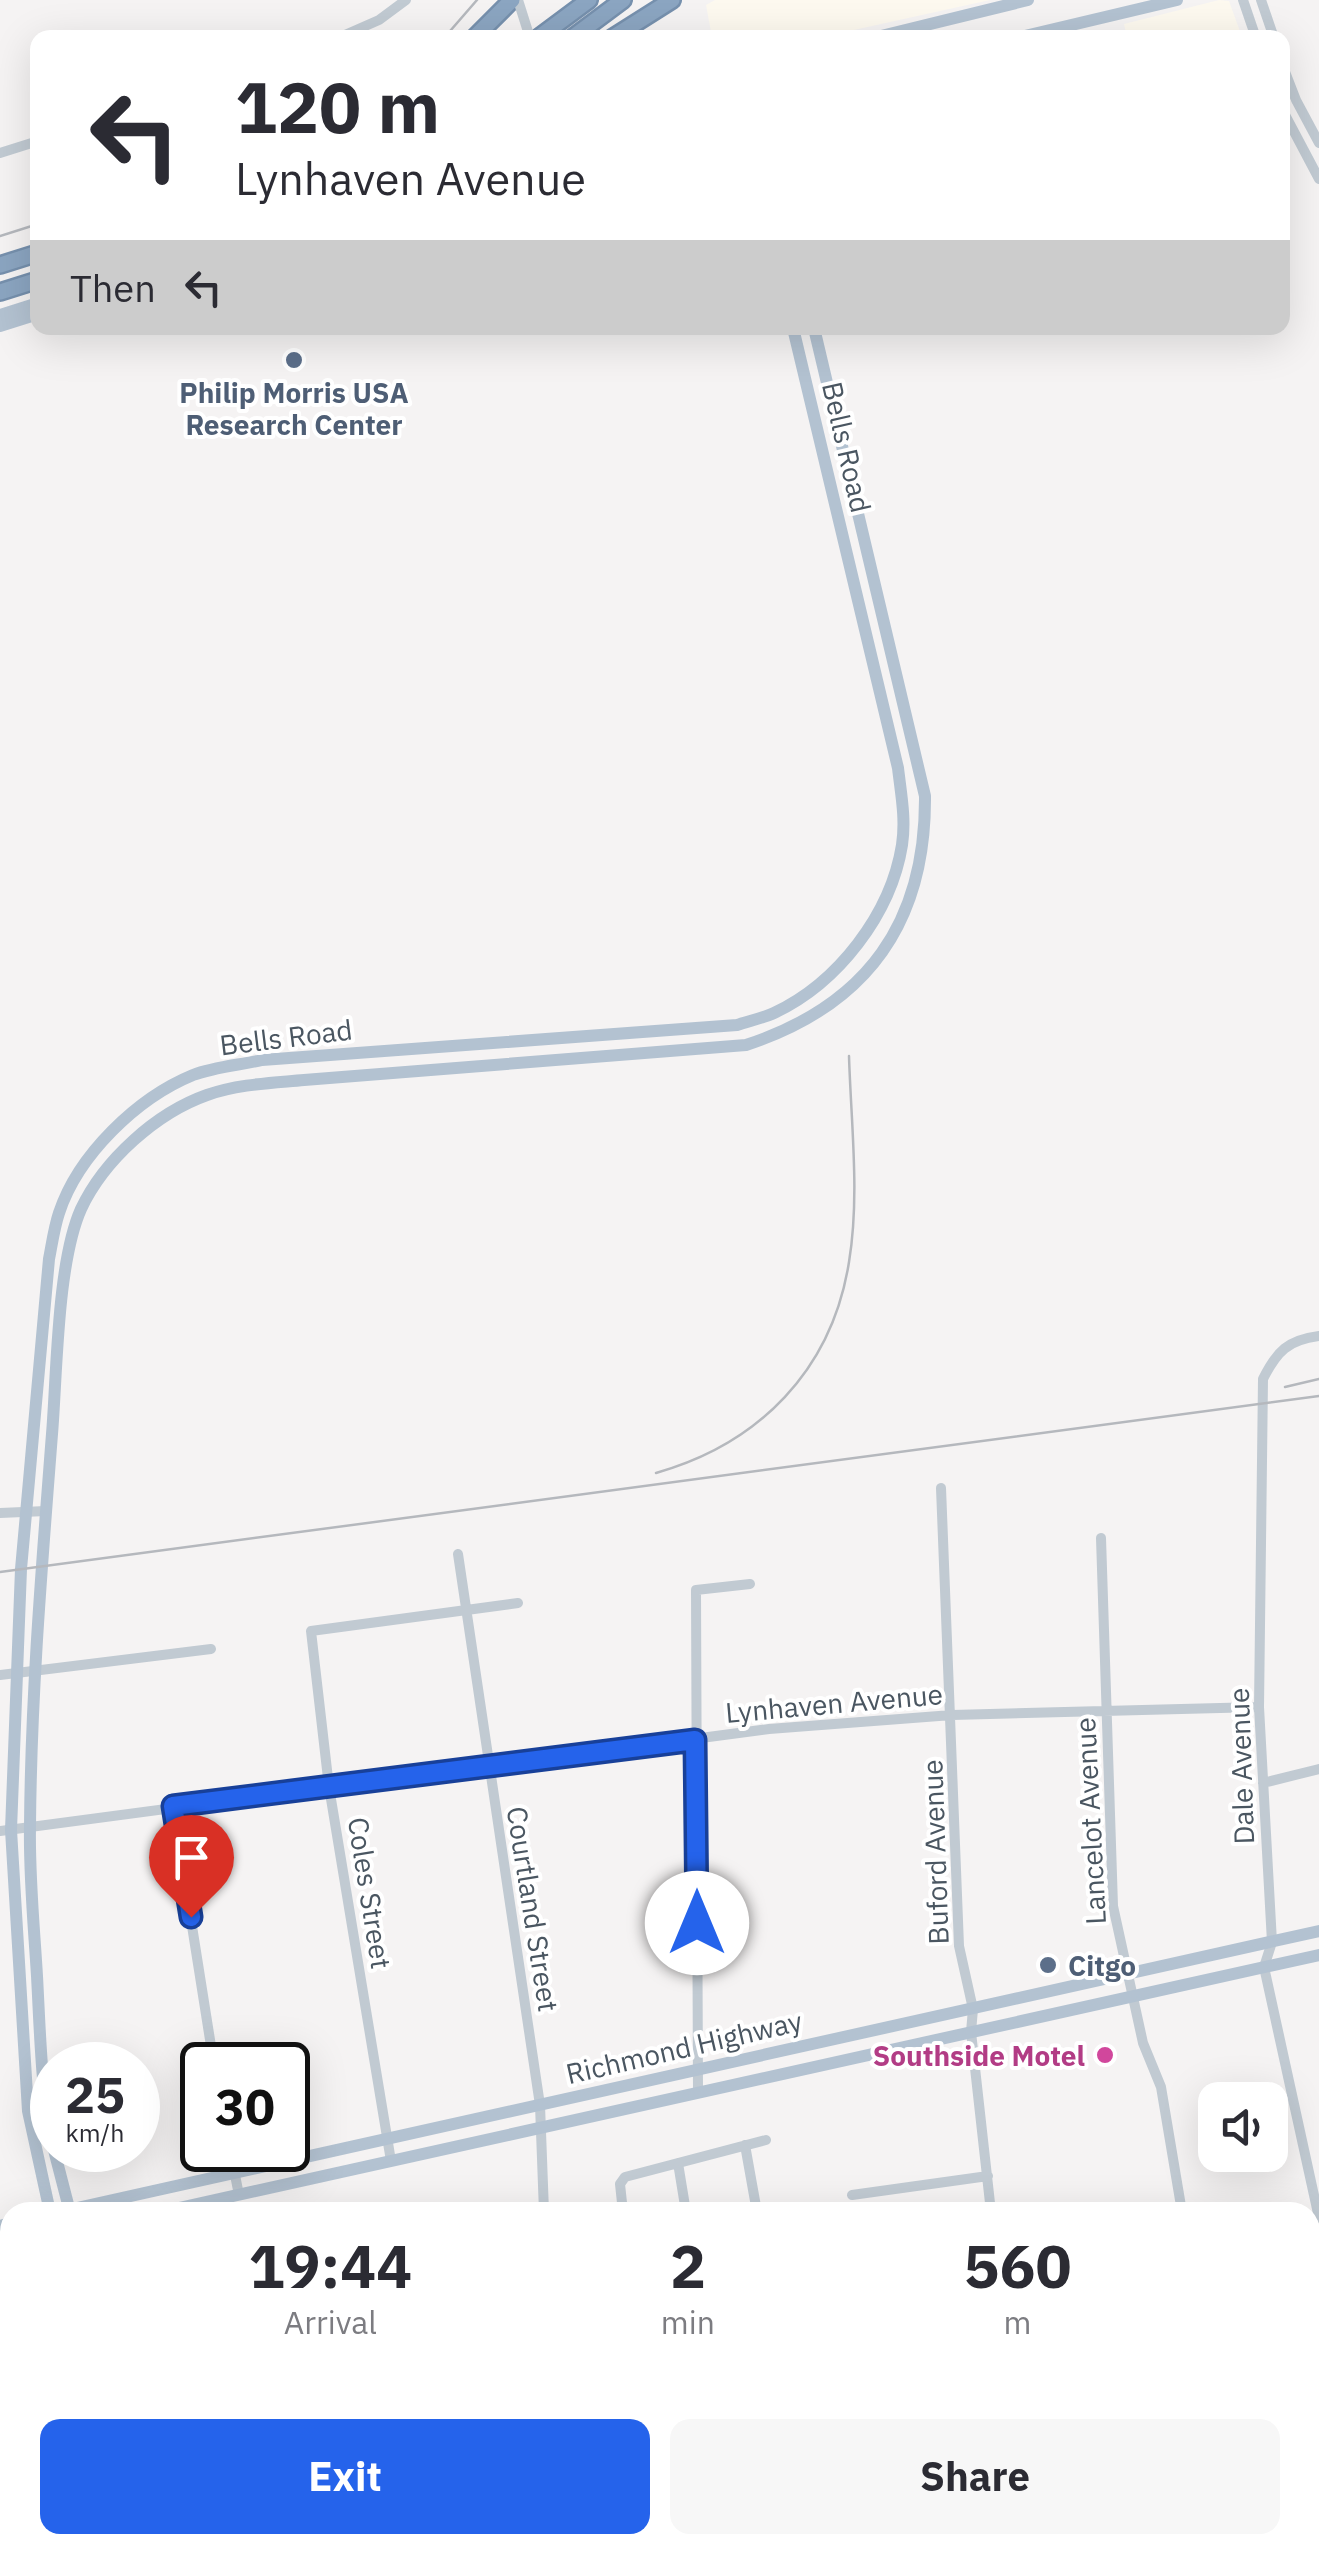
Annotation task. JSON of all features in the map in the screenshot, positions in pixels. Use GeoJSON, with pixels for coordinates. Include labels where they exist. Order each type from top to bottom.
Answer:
{"type":"FeatureCollection","features":[{"type":"Feature","properties":{"kind":"highway"},"geometry":{"type":"LineString","coordinates":[[483,30],[515,0]]}},
{"type":"Feature","properties":{"kind":"highway"},"geometry":{"type":"LineString","coordinates":[[548,30],[589,0]]}},
{"type":"Feature","properties":{"kind":"highway"},"geometry":{"type":"LineString","coordinates":[[583,30],[624,0]]}},
{"type":"Feature","properties":{"kind":"highway"},"geometry":{"type":"LineString","coordinates":[[625,30],[672,0]]}},
{"type":"Feature","properties":{"kind":"highway"},"geometry":{"type":"LineString","coordinates":[[0,265],[30,256]]}},
{"type":"Feature","properties":{"kind":"highway"},"geometry":{"type":"LineString","coordinates":[[0,292],[30,283]]}},
{"type":"Feature","properties":{"kind":"main road"},"geometry":{"type":"LineString","coordinates":[[906,30],[1028,0]]}},
{"type":"Feature","properties":{"kind":"main road"},"geometry":{"type":"LineString","coordinates":[[1051,30],[1177,0]]}},
{"type":"Feature","properties":{"kind":"main road"},"geometry":{"type":"LineString","coordinates":[[0,316],[30,307]]}},
{"type":"Feature","properties":{"kind":"main road"},"geometry":{"type":"LineString","coordinates":[[0,326],[30,317]]}},
{"type":"Feature","properties":{"kind":"main road","name":"Bells Road"},"geometry":{"type":"LineString","coordinates":[[48,2202],[28,2111],[5,1831],[26,1512],[49,1259],[60,1212],[76,1179],[121,1124],[154,1096],[194,1074],[262,1060],[737,1025],[775,1012],[828,976],[860,942],[897,871],[904,817],[898,768],[795,335]]}},
{"type":"Feature","properties":{"kind":"main road","name":"Bells Road"},"geometry":{"type":"LineString","coordinates":[[41,2042],[30,1827],[46,1511],[65,1283],[81,1210],[106,1171],[132,1141],[205,1096],[244,1086],[746,1045],[780,1034],[838,997],[897,933],[915,887],[925,839],[925,796],[816,335]]}},
{"type":"Feature","properties":{"kind":"main road"},"geometry":{"type":"LineString","coordinates":[[808,389],[827,383]]}},
{"type":"Feature","properties":{"kind":"main road"},"geometry":{"type":"LineString","coordinates":[[876,676],[896,671]]}},
{"type":"Feature","properties":{"kind":"main road"},"geometry":{"type":"LineString","coordinates":[[651,1032],[653,1052]]}},
{"type":"Feature","properties":{"kind":"main road"},"geometry":{"type":"LineString","coordinates":[[373,1053],[373,1074]]}},
{"type":"Feature","properties":{"kind":"main road"},"geometry":{"type":"LineString","coordinates":[[42,1341],[59,1344]]}},
{"type":"Feature","properties":{"kind":"main road","name":"Richmond Highway"},"geometry":{"type":"LineString","coordinates":[[310,2156],[1319,1932]]}},
{"type":"Feature","properties":{"kind":"main road","name":"Richmond Highway"},"geometry":{"type":"LineString","coordinates":[[206,2202],[1319,1955]]}},
{"type":"Feature","properties":{"kind":"main road"},"geometry":{"type":"LineString","coordinates":[[58,2172],[64,2202]]}},
{"type":"Feature","properties":{"kind":"main road","name":"Richmond Highway"},"geometry":{"type":"LineString","coordinates":[[108,2202],[234,2172]]}},
{"type":"Feature","properties":{"kind":"street"},"geometry":{"type":"LineString","coordinates":[[356,30],[379,20],[406,0]]}},
{"type":"Feature","properties":{"kind":"street"},"geometry":{"type":"LineString","coordinates":[[515,0],[527,30]]}},
{"type":"Feature","properties":{"kind":"street"},"geometry":{"type":"LineString","coordinates":[[1243,0],[1253,30]]}},
{"type":"Feature","properties":{"kind":"street"},"geometry":{"type":"LineString","coordinates":[[1262,0],[1271,30]]}},
{"type":"Feature","properties":{"kind":"street"},"geometry":{"type":"LineString","coordinates":[[1290,85],[1319,143]]}},
{"type":"Feature","properties":{"kind":"street"},"geometry":{"type":"LineString","coordinates":[[1290,124],[1319,179]]}},
{"type":"Feature","properties":{"kind":"street"},"geometry":{"type":"LineString","coordinates":[[0,154],[30,144]]}},
{"type":"Feature","properties":{"kind":"street","name":"Dale Avenue"},"geometry":{"type":"LineString","coordinates":[[1264,1967],[1272,1942],[1259,1707],[1263,1378],[1275,1355],[1300,1338],[1319,1336]]}},
{"type":"Feature","properties":{"kind":"street","name":"Buford Avenue"},"geometry":{"type":"LineString","coordinates":[[941,1488],[960,1946],[973,2009],[971,2032],[989,2202]]}},
{"type":"Feature","properties":{"kind":"street"},"geometry":{"type":"LineString","coordinates":[[0,1512],[46,1511]]}},
{"type":"Feature","properties":{"kind":"street","name":"Lancelot Avenue"},"geometry":{"type":"LineString","coordinates":[[1101,1538],[1113,1906],[1143,2043],[1162,2088],[1180,2202]]}},
{"type":"Feature","properties":{"kind":"street","name":"Courtland Street"},"geometry":{"type":"LineString","coordinates":[[458,1554],[540,2105],[544,2202]]}},
{"type":"Feature","properties":{"kind":"street"},"geometry":{"type":"LineString","coordinates":[[698,2092],[696,1590],[750,1584]]}},
{"type":"Feature","properties":{"kind":"street"},"geometry":{"type":"LineString","coordinates":[[466,1608],[518,1602]]}},
{"type":"Feature","properties":{"kind":"street","name":"Coles Street"},"geometry":{"type":"LineString","coordinates":[[391,2161],[329,1786],[311,1631],[466,1608]]}},
{"type":"Feature","properties":{"kind":"street"},"geometry":{"type":"LineString","coordinates":[[0,1675],[212,1649]]}},
{"type":"Feature","properties":{"kind":"street","name":"Lynhaven Avenue"},"geometry":{"type":"LineString","coordinates":[[5,1831],[769,1729],[952,1715],[1259,1707]]}},
{"type":"Feature","properties":{"kind":"street"},"geometry":{"type":"LineString","coordinates":[[1264,1783],[1319,1769]]}},
{"type":"Feature","properties":{"kind":"street"},"geometry":{"type":"LineString","coordinates":[[173,1806],[210,2042]]}},
{"type":"Feature","properties":{"kind":"street"},"geometry":{"type":"LineString","coordinates":[[1264,1967],[1315,2202]]}},
{"type":"Feature","properties":{"kind":"street"},"geometry":{"type":"LineString","coordinates":[[622,2202],[620,2184],[625,2177],[766,2140]]}},
{"type":"Feature","properties":{"kind":"street"},"geometry":{"type":"LineString","coordinates":[[745,2145],[755,2202]]}},
{"type":"Feature","properties":{"kind":"street"},"geometry":{"type":"LineString","coordinates":[[678,2163],[684,2202]]}},
{"type":"Feature","properties":{"kind":"street"},"geometry":{"type":"LineString","coordinates":[[234,2172],[239,2195]]}},
{"type":"Feature","properties":{"kind":"street"},"geometry":{"type":"LineString","coordinates":[[852,2194],[988,2176]]}},
{"type":"Feature","properties":{"kind":"shaded area"},"geometry":{"type":"Polygon","coordinates":[[[715,0],[990,0],[854,30],[711,30],[706,5],[715,0]]]}},
{"type":"Feature","properties":{"kind":"shaded area"},"geometry":{"type":"Polygon","coordinates":[[[1219,0],[1229,1],[1239,30],[1125,30],[1124,24],[1219,0]]]}},
{"type":"Feature","properties":{"kind":"railway"},"geometry":{"type":"LineString","coordinates":[[451,30],[477,0]]}},
{"type":"Feature","properties":{"kind":"railway"},"geometry":{"type":"LineString","coordinates":[[0,236],[30,227]]}},
{"type":"Feature","properties":{"kind":"railway"},"geometry":{"type":"LineString","coordinates":[[656,1473],[693,1460],[758,1422],[808,1369],[826,1336],[840,1301],[852,1237],[849,1056]]}},
{"type":"Feature","properties":{"kind":"railway"},"geometry":{"type":"LineString","coordinates":[[1285,1387],[1319,1379]]}},
{"type":"Feature","properties":{"kind":"railway"},"geometry":{"type":"LineString","coordinates":[[0,1572],[1319,1396]]}},
{"type":"Feature","properties":{"kind":"place","name":"Philip Morris USA Research Center"},"geometry":{"type":"Point","coordinates":[294,360]}},
{"type":"Feature","properties":{"kind":"place","name":"Citgo"},"geometry":{"type":"Point","coordinates":[1048,1965]}},
{"type":"Feature","properties":{"kind":"place","name":"Southside Motel"},"geometry":{"type":"Point","coordinates":[1105,2055]}},
{"type":"Feature","properties":{"kind":"route"},"geometry":{"type":"LineString","coordinates":[[191,1917],[173,1806],[695,1740],[697,1923]]}}]}
